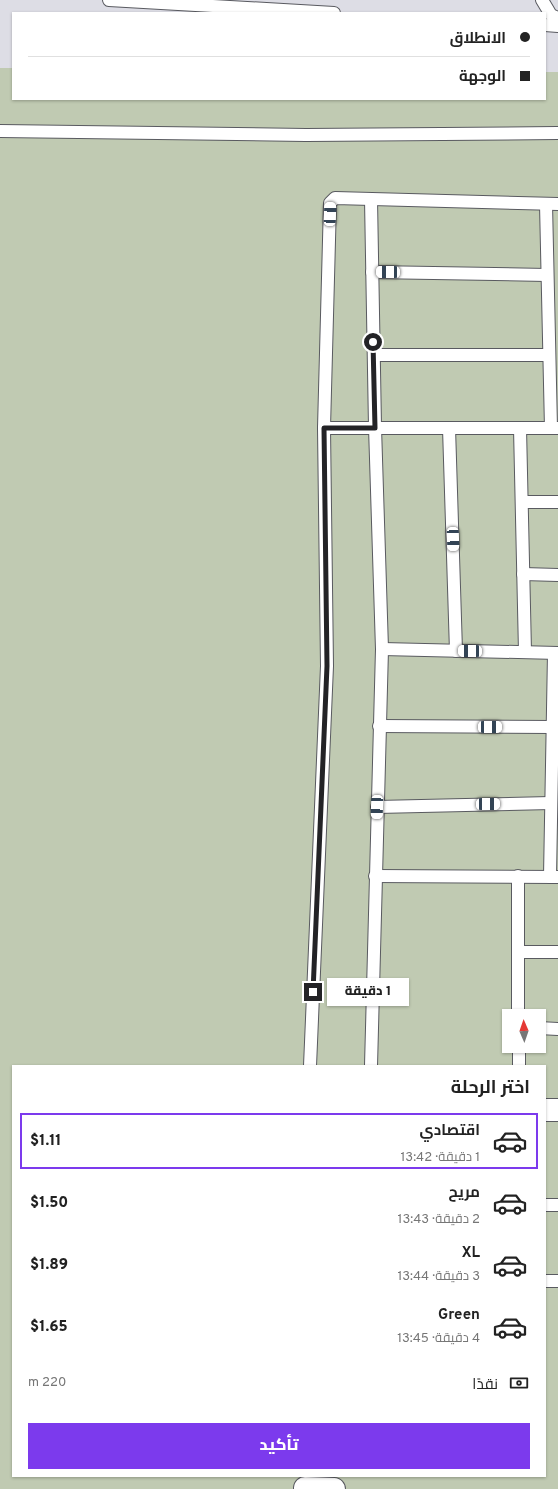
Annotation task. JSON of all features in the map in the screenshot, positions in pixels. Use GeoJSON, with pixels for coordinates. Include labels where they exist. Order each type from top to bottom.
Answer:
{"type":"FeatureCollection","features":[{"type":"Feature","properties":{"kind":"street"},"geometry":{"type":"LineString","coordinates":[[546,1110],[558,1110]]}},
{"type":"Feature","properties":{"kind":"street"},"geometry":{"type":"LineString","coordinates":[[305,1484],[334,1489]]}},
{"type":"Feature","properties":{"kind":"lane"},"geometry":{"type":"LineString","coordinates":[[109,0],[317,12]]}},
{"type":"Feature","properties":{"kind":"lane"},"geometry":{"type":"LineString","coordinates":[[542,0],[551,15],[558,18]]}},
{"type":"Feature","properties":{"kind":"lane"},"geometry":{"type":"LineString","coordinates":[[546,25],[558,26]]}},
{"type":"Feature","properties":{"kind":"lane"},"geometry":{"type":"LineString","coordinates":[[0,131],[306,135],[558,133]]}},
{"type":"Feature","properties":{"kind":"lane"},"geometry":{"type":"LineString","coordinates":[[310,1065],[327,666],[324,428],[330,204],[335,198],[552,204],[547,275],[549,355],[555,428],[324,428]]}},
{"type":"Feature","properties":{"kind":"lane"},"geometry":{"type":"LineString","coordinates":[[371,199],[375,428],[382,650],[371,1065]]}},
{"type":"Feature","properties":{"kind":"lane"},"geometry":{"type":"LineString","coordinates":[[372,272],[547,275]]}},
{"type":"Feature","properties":{"kind":"lane"},"geometry":{"type":"LineString","coordinates":[[374,355],[549,355]]}},
{"type":"Feature","properties":{"kind":"lane"},"geometry":{"type":"LineString","coordinates":[[449,428],[456,651]]}},
{"type":"Feature","properties":{"kind":"lane"},"geometry":{"type":"LineString","coordinates":[[520,428],[525,652]]}},
{"type":"Feature","properties":{"kind":"lane"},"geometry":{"type":"LineString","coordinates":[[522,502],[558,502]]}},
{"type":"Feature","properties":{"kind":"lane"},"geometry":{"type":"LineString","coordinates":[[523,574],[558,575]]}},
{"type":"Feature","properties":{"kind":"lane"},"geometry":{"type":"LineString","coordinates":[[375,876],[554,877],[551,803],[552,727],[556,653],[382,650]]}},
{"type":"Feature","properties":{"kind":"lane"},"geometry":{"type":"LineString","coordinates":[[379,726],[552,727]]}},
{"type":"Feature","properties":{"kind":"lane"},"geometry":{"type":"LineString","coordinates":[[377,807],[551,803]]}},
{"type":"Feature","properties":{"kind":"lane"},"geometry":{"type":"LineString","coordinates":[[518,876],[518,1009]]}},
{"type":"Feature","properties":{"kind":"lane"},"geometry":{"type":"LineString","coordinates":[[518,952],[558,952]]}},
{"type":"Feature","properties":{"kind":"lane"},"geometry":{"type":"LineString","coordinates":[[546,1028],[558,1029]]}},
{"type":"Feature","properties":{"kind":"lane"},"geometry":{"type":"LineString","coordinates":[[518,1053],[519,1065]]}},
{"type":"Feature","properties":{"kind":"lane"},"geometry":{"type":"LineString","coordinates":[[546,1205],[558,1205]]}},
{"type":"Feature","properties":{"kind":"lane"},"geometry":{"type":"LineString","coordinates":[[546,1281],[558,1281]]}},
{"type":"Feature","properties":{"kind":"green space"},"geometry":{"type":"Polygon","coordinates":[[[0,68],[12,68],[12,100],[546,100],[546,72],[558,72],[558,1489],[0,1489],[0,68]]]}},
{"type":"Feature","properties":{"kind":"route"},"geometry":{"type":"LineString","coordinates":[[313,992],[327,666],[324,428],[375,428],[373,342]]}}]}
